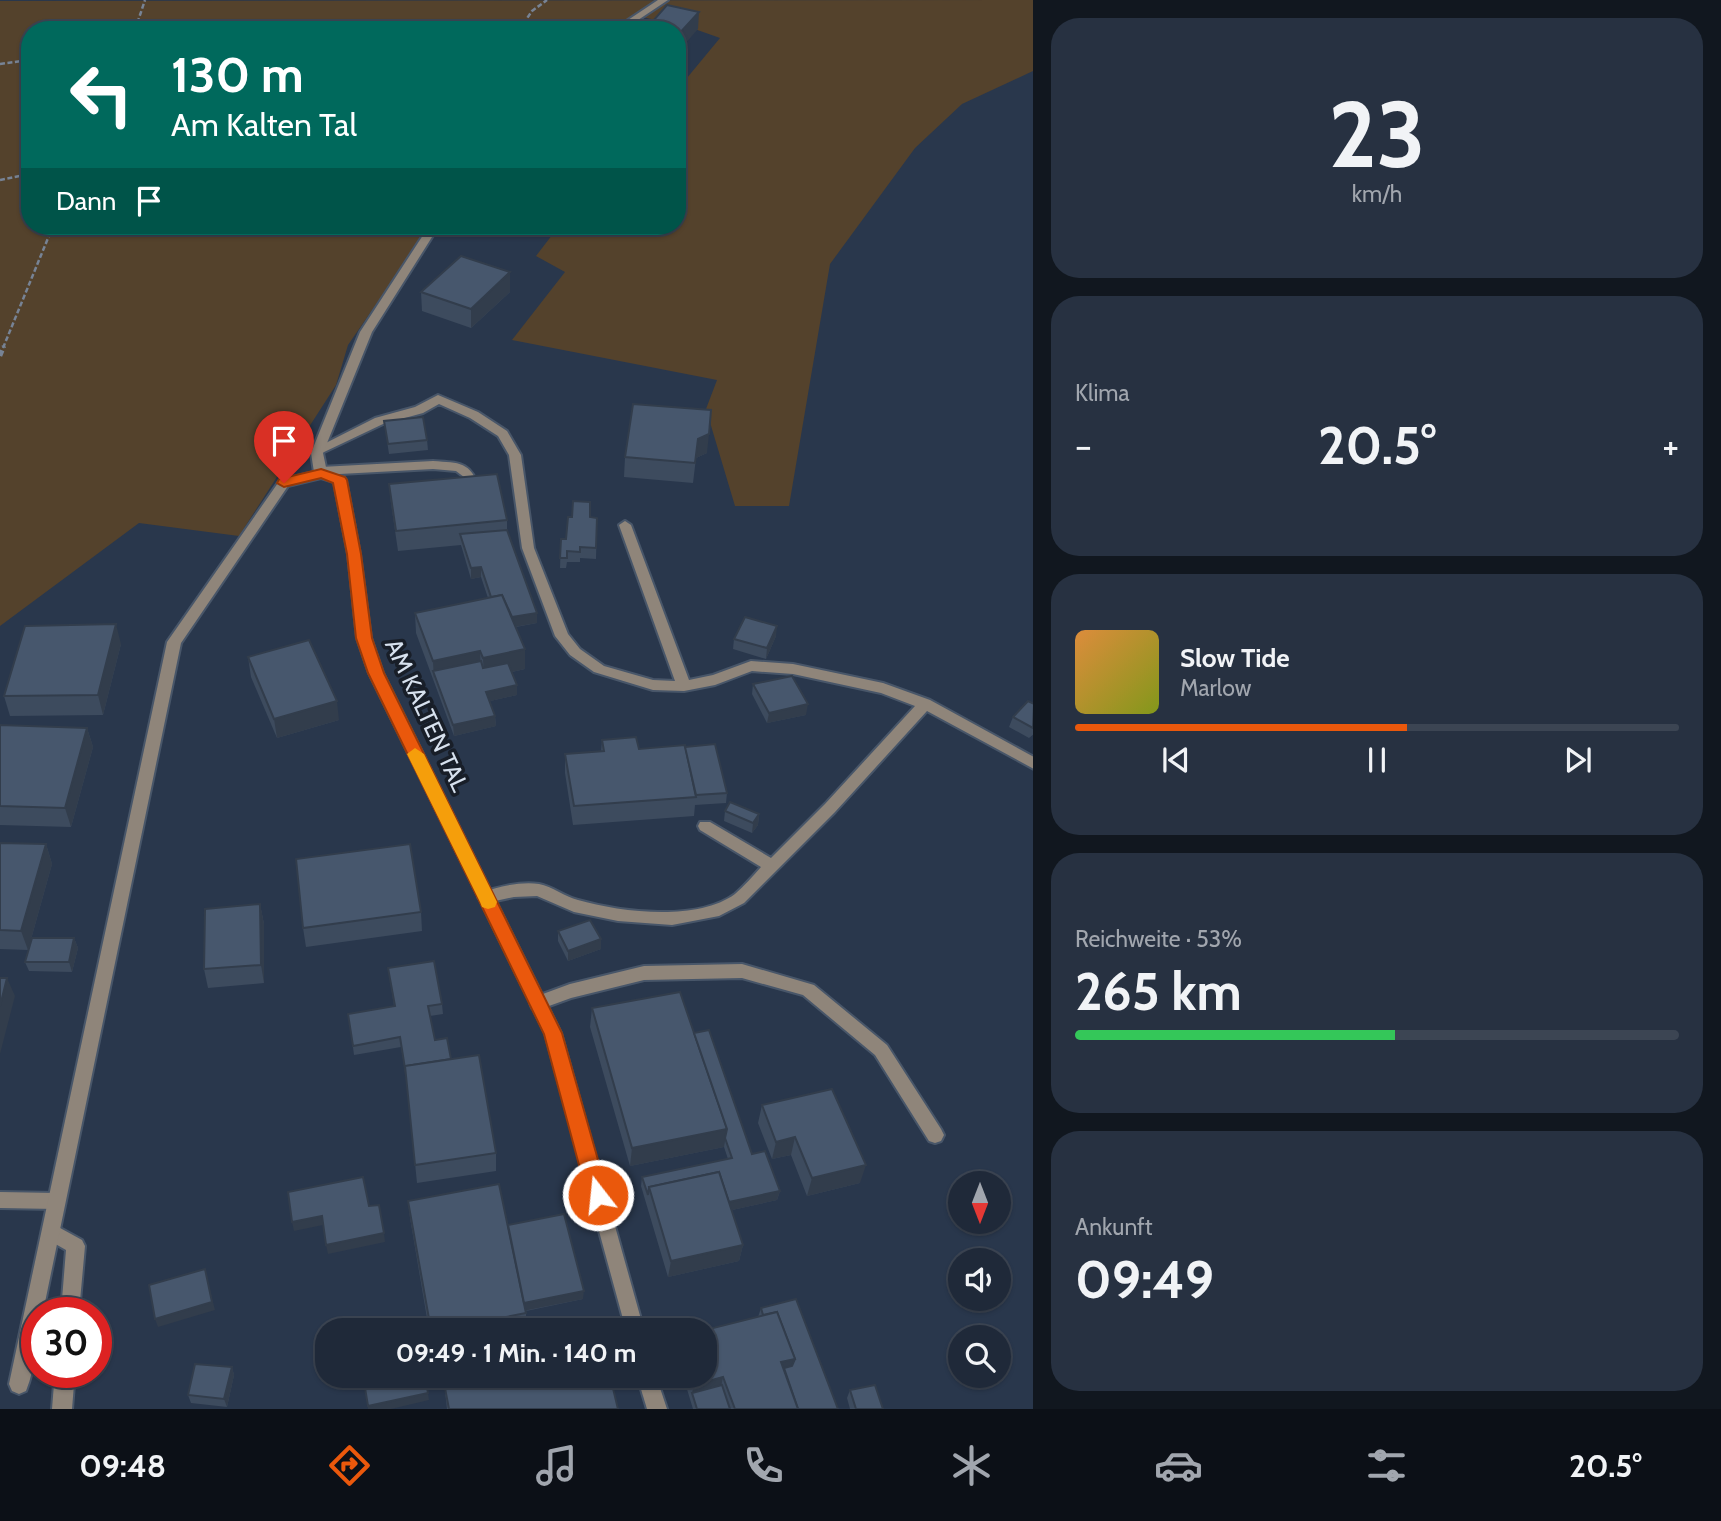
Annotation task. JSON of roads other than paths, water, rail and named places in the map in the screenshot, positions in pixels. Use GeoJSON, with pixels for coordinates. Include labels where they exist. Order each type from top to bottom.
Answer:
{"type":"FeatureCollection","features":[{"type":"Feature","properties":{"kind":"street"},"geometry":{"type":"LineString","coordinates":[[631,21],[664,0]]}},
{"type":"Feature","properties":{"kind":"street"},"geometry":{"type":"LineString","coordinates":[[321,473],[317,453],[366,332],[428,235]]}},
{"type":"Feature","properties":{"kind":"street"},"geometry":{"type":"LineString","coordinates":[[318,450],[380,421],[419,410],[438,399],[474,415],[503,434],[515,455],[528,548],[562,636],[575,652],[598,669],[653,685],[684,686],[715,680],[751,666],[793,669],[840,677],[883,688],[925,704],[1033,764]]}},
{"type":"Feature","properties":{"kind":"street"},"geometry":{"type":"LineString","coordinates":[[19,1384],[174,642],[284,483],[321,473],[433,465],[459,467],[469,475],[474,489]]}},
{"type":"Feature","properties":{"kind":"street","name":"AM KALTEN TAL"},"geometry":{"type":"LineString","coordinates":[[321,473],[340,480],[354,554],[364,638],[376,673],[553,1033],[632,1318]]}},
{"type":"Feature","properties":{"kind":"street"},"geometry":{"type":"LineString","coordinates":[[625,525],[684,686]]}},
{"type":"Feature","properties":{"kind":"street"},"geometry":{"type":"LineString","coordinates":[[486,897],[514,891],[538,890],[574,906],[618,915],[672,919],[713,911],[739,899],[925,704]]}},
{"type":"Feature","properties":{"kind":"street"},"geometry":{"type":"LineString","coordinates":[[705,826],[772,866]]}},
{"type":"Feature","properties":{"kind":"street"},"geometry":{"type":"LineString","coordinates":[[538,1003],[570,991],[644,973],[742,971],[808,990],[881,1050],[934,1135]]}},
{"type":"Feature","properties":{"kind":"street"},"geometry":{"type":"LineString","coordinates":[[0,1200],[56,1201]]}},
{"type":"Feature","properties":{"kind":"street"},"geometry":{"type":"LineString","coordinates":[[51,1232],[76,1246],[71,1297]]}},
{"type":"Feature","properties":{"kind":"street"},"geometry":{"type":"LineString","coordinates":[[62,1409],[64,1388]]}},
{"type":"Feature","properties":{"kind":"street"},"geometry":{"type":"LineString","coordinates":[[651,1388],[657,1409]]}}]}
